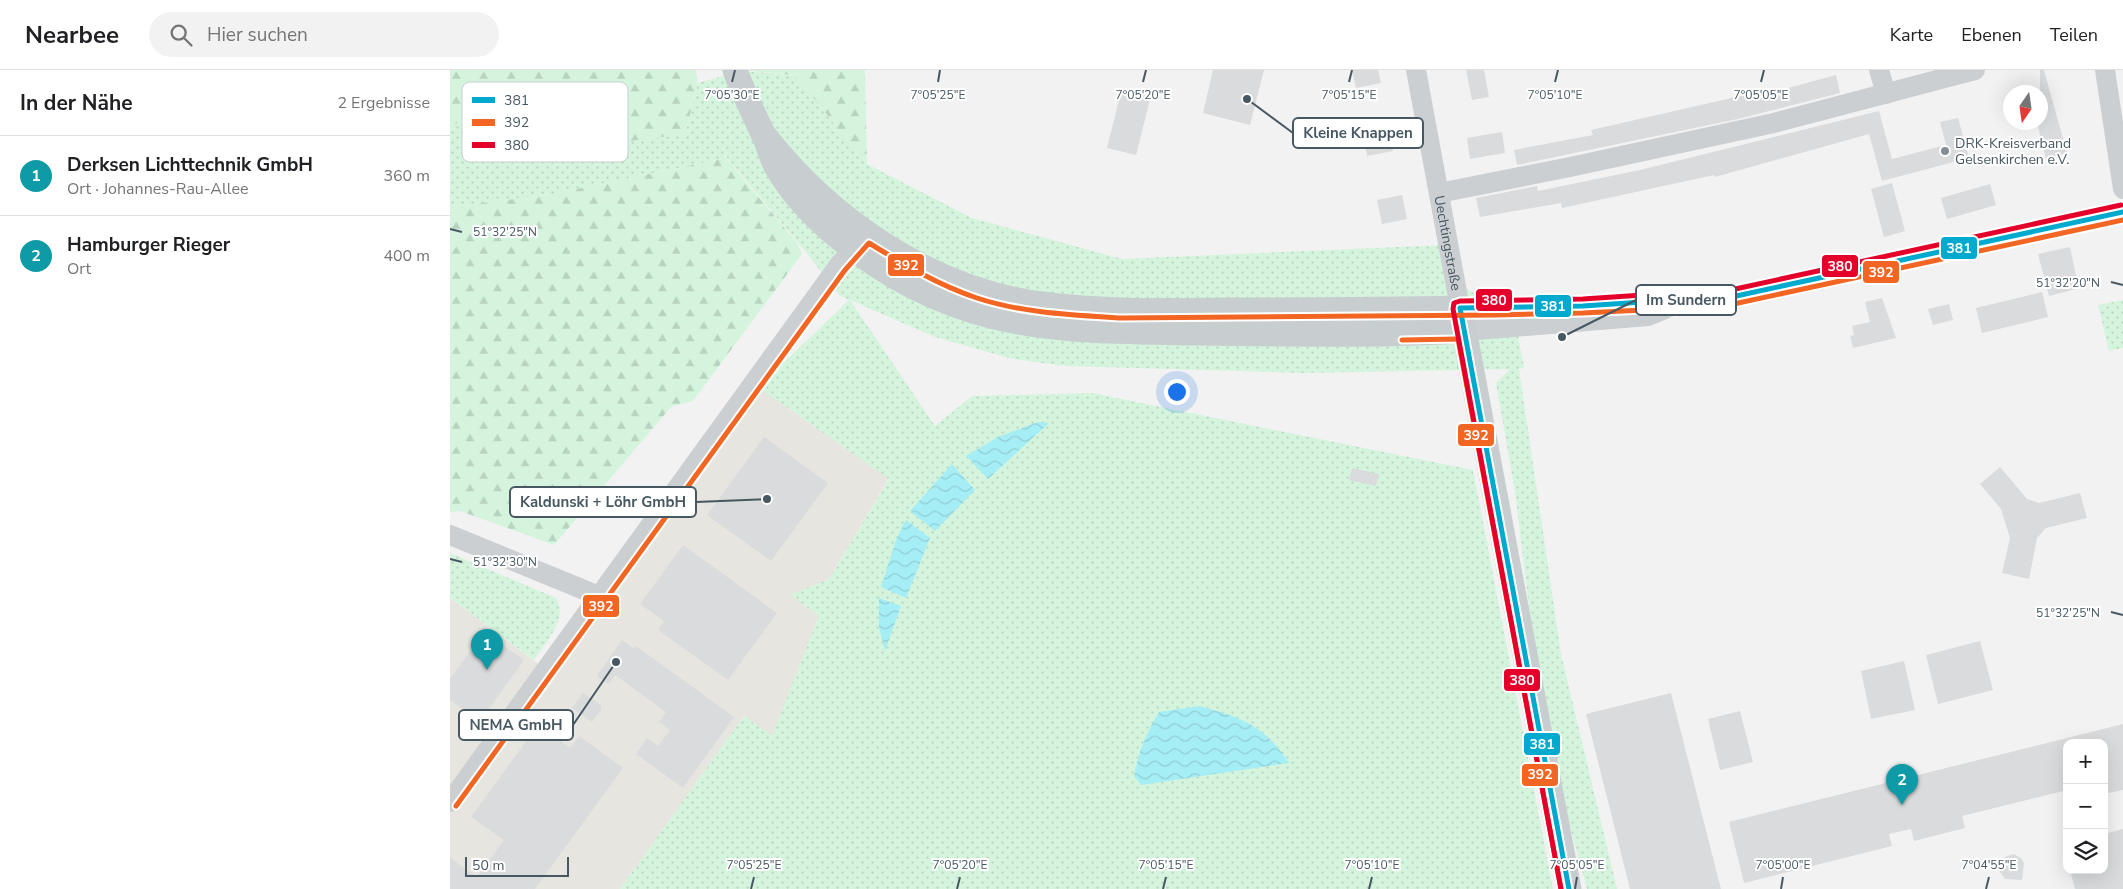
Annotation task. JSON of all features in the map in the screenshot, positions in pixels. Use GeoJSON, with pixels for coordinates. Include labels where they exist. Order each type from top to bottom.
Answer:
{"type":"FeatureCollection","features":[{"type":"Feature","properties":{"kind":"main road"},"geometry":{"type":"LineString","coordinates":[[734,70],[746,100],[764,135],[775,166],[824,226],[860,241],[891,275],[915,289],[948,303],[1008,321],[1037,326],[1112,332],[1428,333],[1462,319]]}},
{"type":"Feature","properties":{"kind":"main road","name":"Uechtingstraße"},"geometry":{"type":"LineString","coordinates":[[1462,319],[1569,889]]}},
{"type":"Feature","properties":{"kind":"street","name":"Uechtingstraße"},"geometry":{"type":"LineString","coordinates":[[1416,70],[1462,319]]}},
{"type":"Feature","properties":{"kind":"street"},"geometry":{"type":"LineString","coordinates":[[1879,70],[1886,94]]}},
{"type":"Feature","properties":{"kind":"street"},"geometry":{"type":"LineString","coordinates":[[1439,193],[1755,128],[1975,70]]}},
{"type":"Feature","properties":{"kind":"street"},"geometry":{"type":"LineString","coordinates":[[2105,70],[2123,189]]}},
{"type":"Feature","properties":{"kind":"street"},"geometry":{"type":"LineString","coordinates":[[1462,319],[1584,306],[1643,302],[1674,305],[1727,298],[2123,212]]}},
{"type":"Feature","properties":{"kind":"street"},"geometry":{"type":"LineString","coordinates":[[450,802],[839,265],[860,241]]}},
{"type":"Feature","properties":{"kind":"street"},"geometry":{"type":"LineString","coordinates":[[450,535],[599,596]]}},
{"type":"Feature","properties":{"kind":"shaded area"},"geometry":{"type":"Polygon","coordinates":[[[758,387],[889,478],[829,579],[791,595],[819,616],[772,737],[744,716],[620,889],[450,889],[450,812],[758,387]]]}},
{"type":"Feature","properties":{"kind":"shaded area"},"geometry":{"type":"Polygon","coordinates":[[[450,598],[544,668],[450,795],[450,598]]]}},
{"type":"Feature","properties":{"kind":"green space"},"geometry":{"type":"Polygon","coordinates":[[[450,70],[696,70],[698,83],[685,134],[628,141],[628,82],[462,82],[462,123],[450,124],[450,70]]]}},
{"type":"Feature","properties":{"kind":"green space"},"geometry":{"type":"Polygon","coordinates":[[[741,70],[865,70],[867,164],[795,75],[741,70]]]}},
{"type":"Feature","properties":{"kind":"green space"},"geometry":{"type":"Polygon","coordinates":[[[741,71],[795,75],[867,164],[972,218],[1122,259],[1446,245],[1457,282],[1515,320],[1524,368],[1519,369],[1561,654],[1617,889],[1587,889],[1570,827],[1530,614],[1515,492],[1496,383],[1510,369],[1302,373],[1066,366],[1013,359],[935,337],[850,300],[935,426],[972,396],[1092,393],[1473,470],[1553,889],[620,889],[744,716],[772,736],[819,616],[790,595],[829,579],[889,479],[758,387],[849,300],[839,295],[805,251],[727,158],[723,148],[726,158],[547,195],[450,207],[450,124],[462,123],[462,162],[628,162],[628,141],[685,134],[698,83],[741,71]]]}},
{"type":"Feature","properties":{"kind":"green space"},"geometry":{"type":"Polygon","coordinates":[[[726,158],[797,243],[802,254],[693,401],[671,407],[554,545],[460,511],[450,512],[450,207],[547,195],[726,158]]]}},
{"type":"Feature","properties":{"kind":"green space"},"geometry":{"type":"Polygon","coordinates":[[[2123,300],[2123,348],[2109,351],[2098,305],[2123,300]]]}},
{"type":"Feature","properties":{"kind":"green space"},"geometry":{"type":"Polygon","coordinates":[[[450,553],[556,598],[560,614],[558,622],[534,660],[450,598],[450,553]]]}},
{"type":"Feature","properties":{"kind":"water"},"geometry":{"type":"Polygon","coordinates":[[[1038,422],[1049,423],[988,479],[966,456],[998,437],[1038,422]]]}},
{"type":"Feature","properties":{"kind":"water"},"geometry":{"type":"Polygon","coordinates":[[[952,464],[975,490],[935,531],[910,511],[952,464]]]}},
{"type":"Feature","properties":{"kind":"water"},"geometry":{"type":"Polygon","coordinates":[[[906,520],[930,538],[906,598],[881,587],[897,537],[906,520]]]}},
{"type":"Feature","properties":{"kind":"water"},"geometry":{"type":"Polygon","coordinates":[[[879,598],[901,606],[885,651],[879,627],[879,598]]]}},
{"type":"Feature","properties":{"kind":"water"},"geometry":{"type":"Polygon","coordinates":[[[1199,706],[1227,714],[1250,724],[1261,731],[1280,750],[1289,763],[1141,785],[1134,776],[1138,758],[1150,728],[1159,712],[1199,706]]]}},
{"type":"Feature","properties":{"kind":"building"},"geometry":{"type":"Polygon","coordinates":[[[1213,70],[1264,70],[1250,125],[1203,113],[1213,70]]]}},
{"type":"Feature","properties":{"kind":"building"},"geometry":{"type":"Polygon","coordinates":[[[1352,70],[1378,70],[1381,83],[1356,88],[1352,70]]]}},
{"type":"Feature","properties":{"kind":"building"},"geometry":{"type":"Polygon","coordinates":[[[1466,70],[1484,70],[1489,97],[1472,100],[1466,70]]]}},
{"type":"Feature","properties":{"kind":"building"},"geometry":{"type":"Polygon","coordinates":[[[2040,70],[2044,70],[2067,153],[2046,159],[2039,130],[2048,130],[2048,85],[2040,85],[2040,70]]]}},
{"type":"Feature","properties":{"kind":"building"},"geometry":{"type":"Polygon","coordinates":[[[1836,75],[1840,93],[1738,119],[1517,165],[1514,150],[1593,135],[1591,130],[1758,92],[1759,96],[1836,75]]]}},
{"type":"Feature","properties":{"kind":"building"},"geometry":{"type":"Polygon","coordinates":[[[1122,88],[1151,95],[1136,155],[1107,148],[1122,88]]]}},
{"type":"Feature","properties":{"kind":"building"},"geometry":{"type":"Polygon","coordinates":[[[1879,111],[1892,159],[1946,145],[1940,122],[1958,118],[1969,158],[1882,181],[1869,134],[1715,177],[1714,175],[1562,208],[1561,203],[1480,217],[1476,198],[1537,186],[1538,191],[1640,170],[1879,111]]]}},
{"type":"Feature","properties":{"kind":"building"},"geometry":{"type":"Polygon","coordinates":[[[1388,128],[1393,151],[1367,156],[1363,133],[1388,128]]]}},
{"type":"Feature","properties":{"kind":"building"},"geometry":{"type":"Polygon","coordinates":[[[1502,132],[1505,153],[1470,159],[1467,138],[1502,132]]]}},
{"type":"Feature","properties":{"kind":"building"},"geometry":{"type":"Polygon","coordinates":[[[1892,183],[1905,231],[1884,237],[1871,189],[1892,183]]]}},
{"type":"Feature","properties":{"kind":"building"},"geometry":{"type":"Polygon","coordinates":[[[1990,184],[1996,205],[1947,219],[1941,198],[1990,184]]]}},
{"type":"Feature","properties":{"kind":"building"},"geometry":{"type":"Polygon","coordinates":[[[1402,195],[1407,219],[1382,224],[1377,200],[1402,195]]]}},
{"type":"Feature","properties":{"kind":"building"},"geometry":{"type":"Polygon","coordinates":[[[2070,247],[2080,288],[2049,296],[2038,254],[2070,247]]]}},
{"type":"Feature","properties":{"kind":"building"},"geometry":{"type":"Polygon","coordinates":[[[2042,292],[2048,317],[1982,333],[1976,308],[2042,292]]]}},
{"type":"Feature","properties":{"kind":"building"},"geometry":{"type":"Polygon","coordinates":[[[1882,298],[1896,338],[1853,348],[1850,336],[1854,335],[1852,326],[1870,322],[1865,302],[1882,298]]]}},
{"type":"Feature","properties":{"kind":"building"},"geometry":{"type":"Polygon","coordinates":[[[1949,304],[1953,320],[1933,325],[1928,309],[1949,304]]]}},
{"type":"Feature","properties":{"kind":"building"},"geometry":{"type":"Polygon","coordinates":[[[764,437],[828,483],[771,561],[707,515],[764,437]]]}},
{"type":"Feature","properties":{"kind":"building"},"geometry":{"type":"Polygon","coordinates":[[[2000,467],[2027,499],[2039,503],[2080,493],[2087,518],[2046,528],[2037,538],[2029,579],[2002,573],[2010,538],[2001,509],[1980,484],[2000,467]]]}},
{"type":"Feature","properties":{"kind":"building"},"geometry":{"type":"Polygon","coordinates":[[[1352,468],[1379,474],[1376,486],[1349,480],[1352,468]]]}},
{"type":"Feature","properties":{"kind":"building"},"geometry":{"type":"Polygon","coordinates":[[[683,545],[777,613],[728,680],[658,630],[664,621],[640,604],[683,545]]]}},
{"type":"Feature","properties":{"kind":"building"},"geometry":{"type":"Polygon","coordinates":[[[484,632],[524,660],[480,721],[450,700],[450,679],[484,632]]]}},
{"type":"Feature","properties":{"kind":"building"},"geometry":{"type":"Polygon","coordinates":[[[622,640],[634,649],[636,646],[734,717],[683,788],[636,754],[647,738],[658,746],[670,730],[659,722],[666,712],[615,675],[608,684],[597,676],[622,640]]]}},
{"type":"Feature","properties":{"kind":"building"},"geometry":{"type":"Polygon","coordinates":[[[1980,641],[1993,690],[1938,704],[1926,655],[1980,641]]]}},
{"type":"Feature","properties":{"kind":"building"},"geometry":{"type":"Polygon","coordinates":[[[1904,661],[1915,710],[1871,719],[1861,671],[1904,661]]]}},
{"type":"Feature","properties":{"kind":"building"},"geometry":{"type":"Polygon","coordinates":[[[583,693],[601,705],[601,710],[592,722],[572,708],[583,693]]]}},
{"type":"Feature","properties":{"kind":"building"},"geometry":{"type":"Polygon","coordinates":[[[1671,693],[1721,889],[1630,889],[1586,714],[1671,693]]]}},
{"type":"Feature","properties":{"kind":"building"},"geometry":{"type":"Polygon","coordinates":[[[1740,711],[1753,762],[1720,770],[1708,719],[1740,711]]]}},
{"type":"Feature","properties":{"kind":"building"},"geometry":{"type":"Polygon","coordinates":[[[2123,724],[2123,790],[2108,793],[2108,739],[2063,739],[2063,791],[1962,816],[1965,828],[1914,841],[1911,829],[1889,834],[1892,846],[1744,883],[1729,822],[2123,724]]]}},
{"type":"Feature","properties":{"kind":"building"},"geometry":{"type":"Polygon","coordinates":[[[538,725],[570,748],[579,736],[623,768],[535,889],[450,889],[450,858],[477,877],[504,840],[471,817],[538,725]]]}},
{"type":"Feature","properties":{"kind":"building"},"geometry":{"type":"Polygon","coordinates":[[[2123,829],[2123,889],[2075,889],[2071,874],[2108,874],[2108,833],[2123,829]]]}},
{"type":"Feature","properties":{"kind":"building"},"geometry":{"type":"Polygon","coordinates":[[[2014,854],[2022,859],[2024,863],[2022,880],[2005,879],[1998,869],[2002,858],[2014,854]]]}},
{"type":"Feature","properties":{"kind":"transit line","name":"380"},"geometry":{"type":"LineString","coordinates":[[1561,889],[1453,309],[1454,303],[1460,301],[1583,299],[1643,295],[1674,297],[1726,291],[2121,205]]}},
{"type":"Feature","properties":{"kind":"transit line","name":"381"},"geometry":{"type":"LineString","coordinates":[[1460,308],[1583,306],[1643,302],[1674,305],[1727,298],[2123,212]]}},
{"type":"Feature","properties":{"kind":"transit line","name":"392"},"geometry":{"type":"LineString","coordinates":[[456,806],[845,270],[869,243],[908,266],[963,293],[1012,307],[1066,314],[1120,318],[1496,315],[1643,310],[1674,312],[1729,305],[2123,220]]}},
{"type":"Feature","properties":{"kind":"transit line","name":"381"},"geometry":{"type":"LineString","coordinates":[[1460,308],[1569,889]]}},
{"type":"Feature","properties":{"kind":"transit line","name":"392"},"geometry":{"type":"LineString","coordinates":[[1402,340],[1458,339],[1561,889]]}},
{"type":"Feature","properties":{"kind":"place","name":"Kleine Knappen"},"geometry":{"type":"Point","coordinates":[1247,99]}},
{"type":"Feature","properties":{"kind":"place","name":"DRK-Kreisverband Gelsenkirchen e.V."},"geometry":{"type":"Point","coordinates":[1945,151]}},
{"type":"Feature","properties":{"kind":"place","name":"Im Sundern"},"geometry":{"type":"Point","coordinates":[1562,337]}},
{"type":"Feature","properties":{"kind":"place","name":"Kaldunski + Löhr GmbH"},"geometry":{"type":"Point","coordinates":[767,499]}},
{"type":"Feature","properties":{"kind":"place","name":"NEMA GmbH"},"geometry":{"type":"Point","coordinates":[616,662]}},
{"type":"Feature","properties":{"kind":"place","name":"Derksen Lichttechnik GmbH"},"geometry":{"type":"Point","coordinates":[487,670]}},
{"type":"Feature","properties":{"kind":"place","name":"Hamburger Rieger"},"geometry":{"type":"Point","coordinates":[1902,805]}}]}
